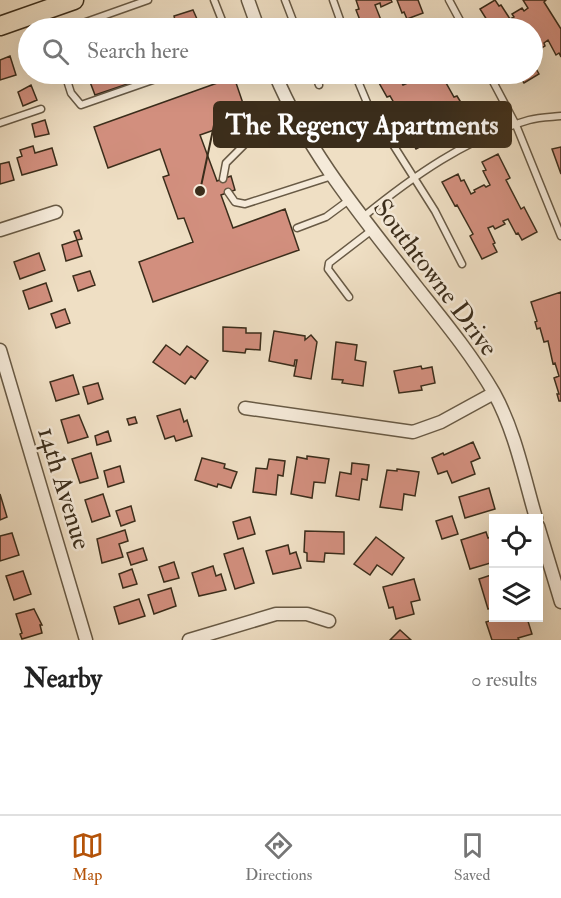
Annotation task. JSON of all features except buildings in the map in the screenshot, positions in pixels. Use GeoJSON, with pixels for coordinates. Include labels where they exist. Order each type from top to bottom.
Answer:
{"type":"FeatureCollection","features":[{"type":"Feature","properties":{"kind":"main road"},"geometry":{"type":"LineString","coordinates":[[22,18],[74,0]]}},
{"type":"Feature","properties":{"kind":"main road"},"geometry":{"type":"LineString","coordinates":[[0,26],[18,20]]}},
{"type":"Feature","properties":{"kind":"street"},"geometry":{"type":"LineString","coordinates":[[248,0],[254,18]]}},
{"type":"Feature","properties":{"kind":"street","name":"Southtowne Drive"},"geometry":{"type":"LineString","coordinates":[[280,84],[292,110],[349,200],[460,342],[494,393],[507,423],[534,514]]}},
{"type":"Feature","properties":{"kind":"street"},"geometry":{"type":"LineString","coordinates":[[0,230],[56,212]]}},
{"type":"Feature","properties":{"kind":"street","name":"14th Avenue"},"geometry":{"type":"LineString","coordinates":[[0,350],[86,640]]}},
{"type":"Feature","properties":{"kind":"street"},"geometry":{"type":"LineString","coordinates":[[245,408],[413,432],[441,422],[494,393]]}},
{"type":"Feature","properties":{"kind":"street"},"geometry":{"type":"LineString","coordinates":[[543,542],[560,598]]}},
{"type":"Feature","properties":{"kind":"street"},"geometry":{"type":"LineString","coordinates":[[189,640],[276,614],[307,614],[329,621]]}},
{"type":"Feature","properties":{"kind":"lane"},"geometry":{"type":"LineString","coordinates":[[97,18],[148,0]]}},
{"type":"Feature","properties":{"kind":"lane"},"geometry":{"type":"LineString","coordinates":[[213,0],[221,18]]}},
{"type":"Feature","properties":{"kind":"lane"},"geometry":{"type":"LineString","coordinates":[[285,0],[292,18]]}},
{"type":"Feature","properties":{"kind":"lane"},"geometry":{"type":"LineString","coordinates":[[333,0],[339,18]]}},
{"type":"Feature","properties":{"kind":"lane"},"geometry":{"type":"LineString","coordinates":[[449,0],[459,18]]}},
{"type":"Feature","properties":{"kind":"lane"},"geometry":{"type":"LineString","coordinates":[[45,10],[47,18]]}},
{"type":"Feature","properties":{"kind":"lane"},"geometry":{"type":"LineString","coordinates":[[68,84],[71,93],[81,105],[141,84]]}},
{"type":"Feature","properties":{"kind":"lane"},"geometry":{"type":"LineString","coordinates":[[360,84],[368,105],[435,211],[462,264]]}},
{"type":"Feature","properties":{"kind":"lane"},"geometry":{"type":"LineString","coordinates":[[494,84],[516,125],[561,236]]}},
{"type":"Feature","properties":{"kind":"lane"},"geometry":{"type":"LineString","coordinates":[[0,123],[41,109]]}},
{"type":"Feature","properties":{"kind":"lane"},"geometry":{"type":"LineString","coordinates":[[223,179],[226,163],[234,154],[251,138],[292,110]]}},
{"type":"Feature","properties":{"kind":"lane"},"geometry":{"type":"LineString","coordinates":[[363,217],[414,177],[464,147],[531,120],[561,116]]}},
{"type":"Feature","properties":{"kind":"lane"},"geometry":{"type":"LineString","coordinates":[[228,192],[236,202],[245,204],[333,176]]}},
{"type":"Feature","properties":{"kind":"lane"},"geometry":{"type":"LineString","coordinates":[[297,228],[326,217],[349,200]]}},
{"type":"Feature","properties":{"kind":"lane"},"geometry":{"type":"LineString","coordinates":[[349,297],[328,269],[329,262],[373,230]]}},
{"type":"Feature","properties":{"kind":"place","name":"The Regency Apartments"},"geometry":{"type":"Point","coordinates":[200,191]}}]}
